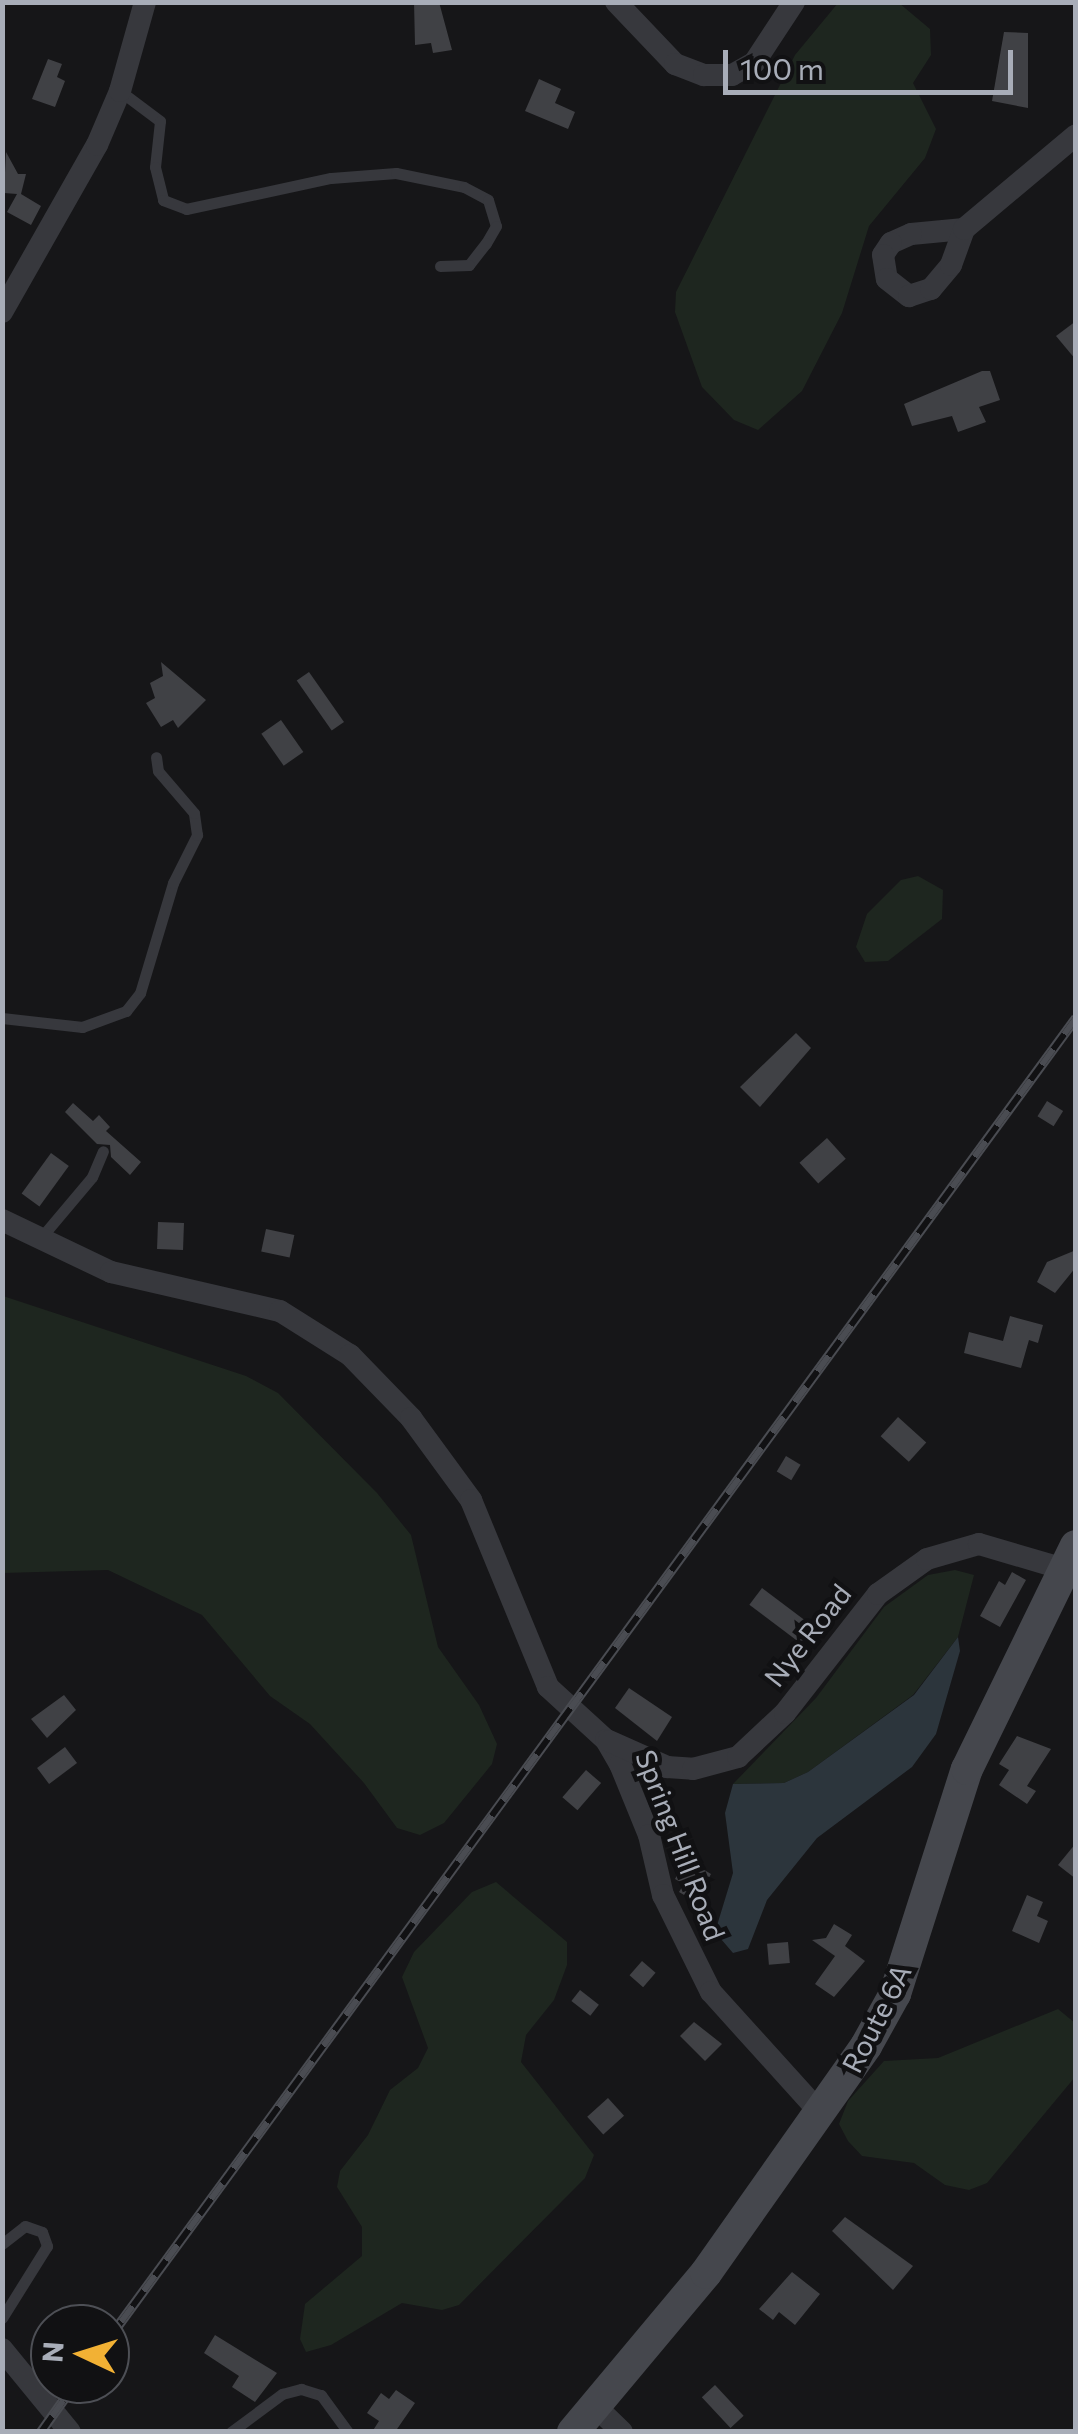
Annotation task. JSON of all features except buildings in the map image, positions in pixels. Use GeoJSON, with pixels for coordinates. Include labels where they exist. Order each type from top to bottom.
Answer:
{"type":"FeatureCollection","features":[{"type":"Feature","properties":{"kind":"main road","name":"Route 6A"},"geometry":{"type":"LineString","coordinates":[[573,2432],[706,2273],[822,2114],[895,1994],[967,1770],[1070,1557]]}},
{"type":"Feature","properties":{"kind":"street"},"geometry":{"type":"LineString","coordinates":[[2,312],[120,92],[145,2]]}},
{"type":"Feature","properties":{"kind":"street"},"geometry":{"type":"LineString","coordinates":[[616,2],[675,64],[718,75],[754,62],[794,2]]}},
{"type":"Feature","properties":{"kind":"street"},"geometry":{"type":"LineString","coordinates":[[964,229],[1076,134]]}},
{"type":"Feature","properties":{"kind":"street","name":"Spring Hill Road"},"geometry":{"type":"LineString","coordinates":[[2,1220],[38,1241],[139,1280],[250,1300],[350,1356],[422,1432],[471,1500],[542,1678],[606,1740],[635,1796],[663,1895],[712,1992],[822,2114]]}},
{"type":"Feature","properties":{"kind":"street","name":"Nye Road"},"geometry":{"type":"LineString","coordinates":[[606,1740],[667,1767],[728,1761],[761,1740],[878,1594],[927,1559],[979,1544],[1070,1557]]}},
{"type":"Feature","properties":{"kind":"street"},"geometry":{"type":"LineString","coordinates":[[2,2348],[70,2432]]}},
{"type":"Feature","properties":{"kind":"street"},"geometry":{"type":"LineString","coordinates":[[594,2404],[622,2432]]}},
{"type":"Feature","properties":{"kind":"lane"},"geometry":{"type":"LineString","coordinates":[[120,92],[160,121],[156,167],[164,200],[186,209],[332,178],[396,173],[464,187],[488,200],[496,226],[486,243],[469,264],[440,266]]}},
{"type":"Feature","properties":{"kind":"lane"},"geometry":{"type":"LineString","coordinates":[[2,1018],[82,1027],[126,1011],[140,994],[174,883],[197,835],[194,812],[158,772],[156,757]]}},
{"type":"Feature","properties":{"kind":"lane"},"geometry":{"type":"LineString","coordinates":[[38,1241],[92,1177],[103,1151]]}},
{"type":"Feature","properties":{"kind":"lane"},"geometry":{"type":"LineString","coordinates":[[2,2244],[25,2226],[42,2232],[48,2246],[2,2318]]}},
{"type":"Feature","properties":{"kind":"lane"},"geometry":{"type":"LineString","coordinates":[[231,2432],[282,2394],[301,2389],[320,2395],[348,2432]]}},
{"type":"Feature","properties":{"kind":"shaded area"},"geometry":{"type":"Polygon","coordinates":[[[838,3],[899,3],[930,29],[931,55],[913,83],[936,129],[925,158],[869,226],[842,313],[802,391],[758,430],[734,420],[702,387],[675,312],[676,292],[795,55],[838,3]]]}},
{"type":"Feature","properties":{"kind":"shaded area"},"geometry":{"type":"Polygon","coordinates":[[[918,876],[943,890],[942,919],[888,961],[865,962],[856,947],[867,914],[901,880],[918,876]]]}},
{"type":"Feature","properties":{"kind":"shaded area"},"geometry":{"type":"Polygon","coordinates":[[[3,1296],[246,1376],[278,1393],[377,1493],[411,1535],[438,1647],[479,1705],[497,1744],[492,1764],[444,1823],[420,1835],[397,1828],[364,1783],[310,1724],[270,1696],[202,1615],[108,1570],[3,1573],[3,1296]]]}},
{"type":"Feature","properties":{"kind":"shaded area"},"geometry":{"type":"Polygon","coordinates":[[[955,1570],[974,1575],[958,1637],[913,1695],[808,1772],[784,1783],[733,1784],[816,1698],[884,1607],[928,1575],[955,1570]]]}},
{"type":"Feature","properties":{"kind":"shaded area"},"geometry":{"type":"Polygon","coordinates":[[[958,1637],[960,1651],[936,1734],[912,1767],[817,1838],[767,1900],[748,1949],[733,1953],[715,1932],[733,1873],[725,1813],[733,1784],[784,1783],[808,1772],[914,1695],[958,1637]]]}},
{"type":"Feature","properties":{"kind":"shaded area"},"geometry":{"type":"Polygon","coordinates":[[[496,1882],[567,1942],[567,1965],[554,2000],[526,2035],[521,2062],[594,2155],[585,2178],[459,2305],[442,2310],[402,2303],[331,2345],[306,2352],[300,2339],[305,2304],[362,2256],[362,2227],[337,2187],[340,2171],[368,2135],[390,2090],[418,2068],[428,2048],[402,1977],[414,1952],[472,1892],[496,1882]]]}},
{"type":"Feature","properties":{"kind":"shaded area"},"geometry":{"type":"Polygon","coordinates":[[[1058,2009],[1075,2023],[1075,2077],[987,2183],[969,2190],[945,2185],[914,2163],[862,2156],[848,2141],[839,2124],[848,2101],[884,2061],[938,2058],[1058,2009]]]}},
{"type":"Feature","properties":{"kind":"railway"},"geometry":{"type":"LineString","coordinates":[[130,2310],[1076,1018]]}},
{"type":"Feature","properties":{"kind":"railway"},"geometry":{"type":"LineString","coordinates":[[41,2432],[61,2404]]}}]}
